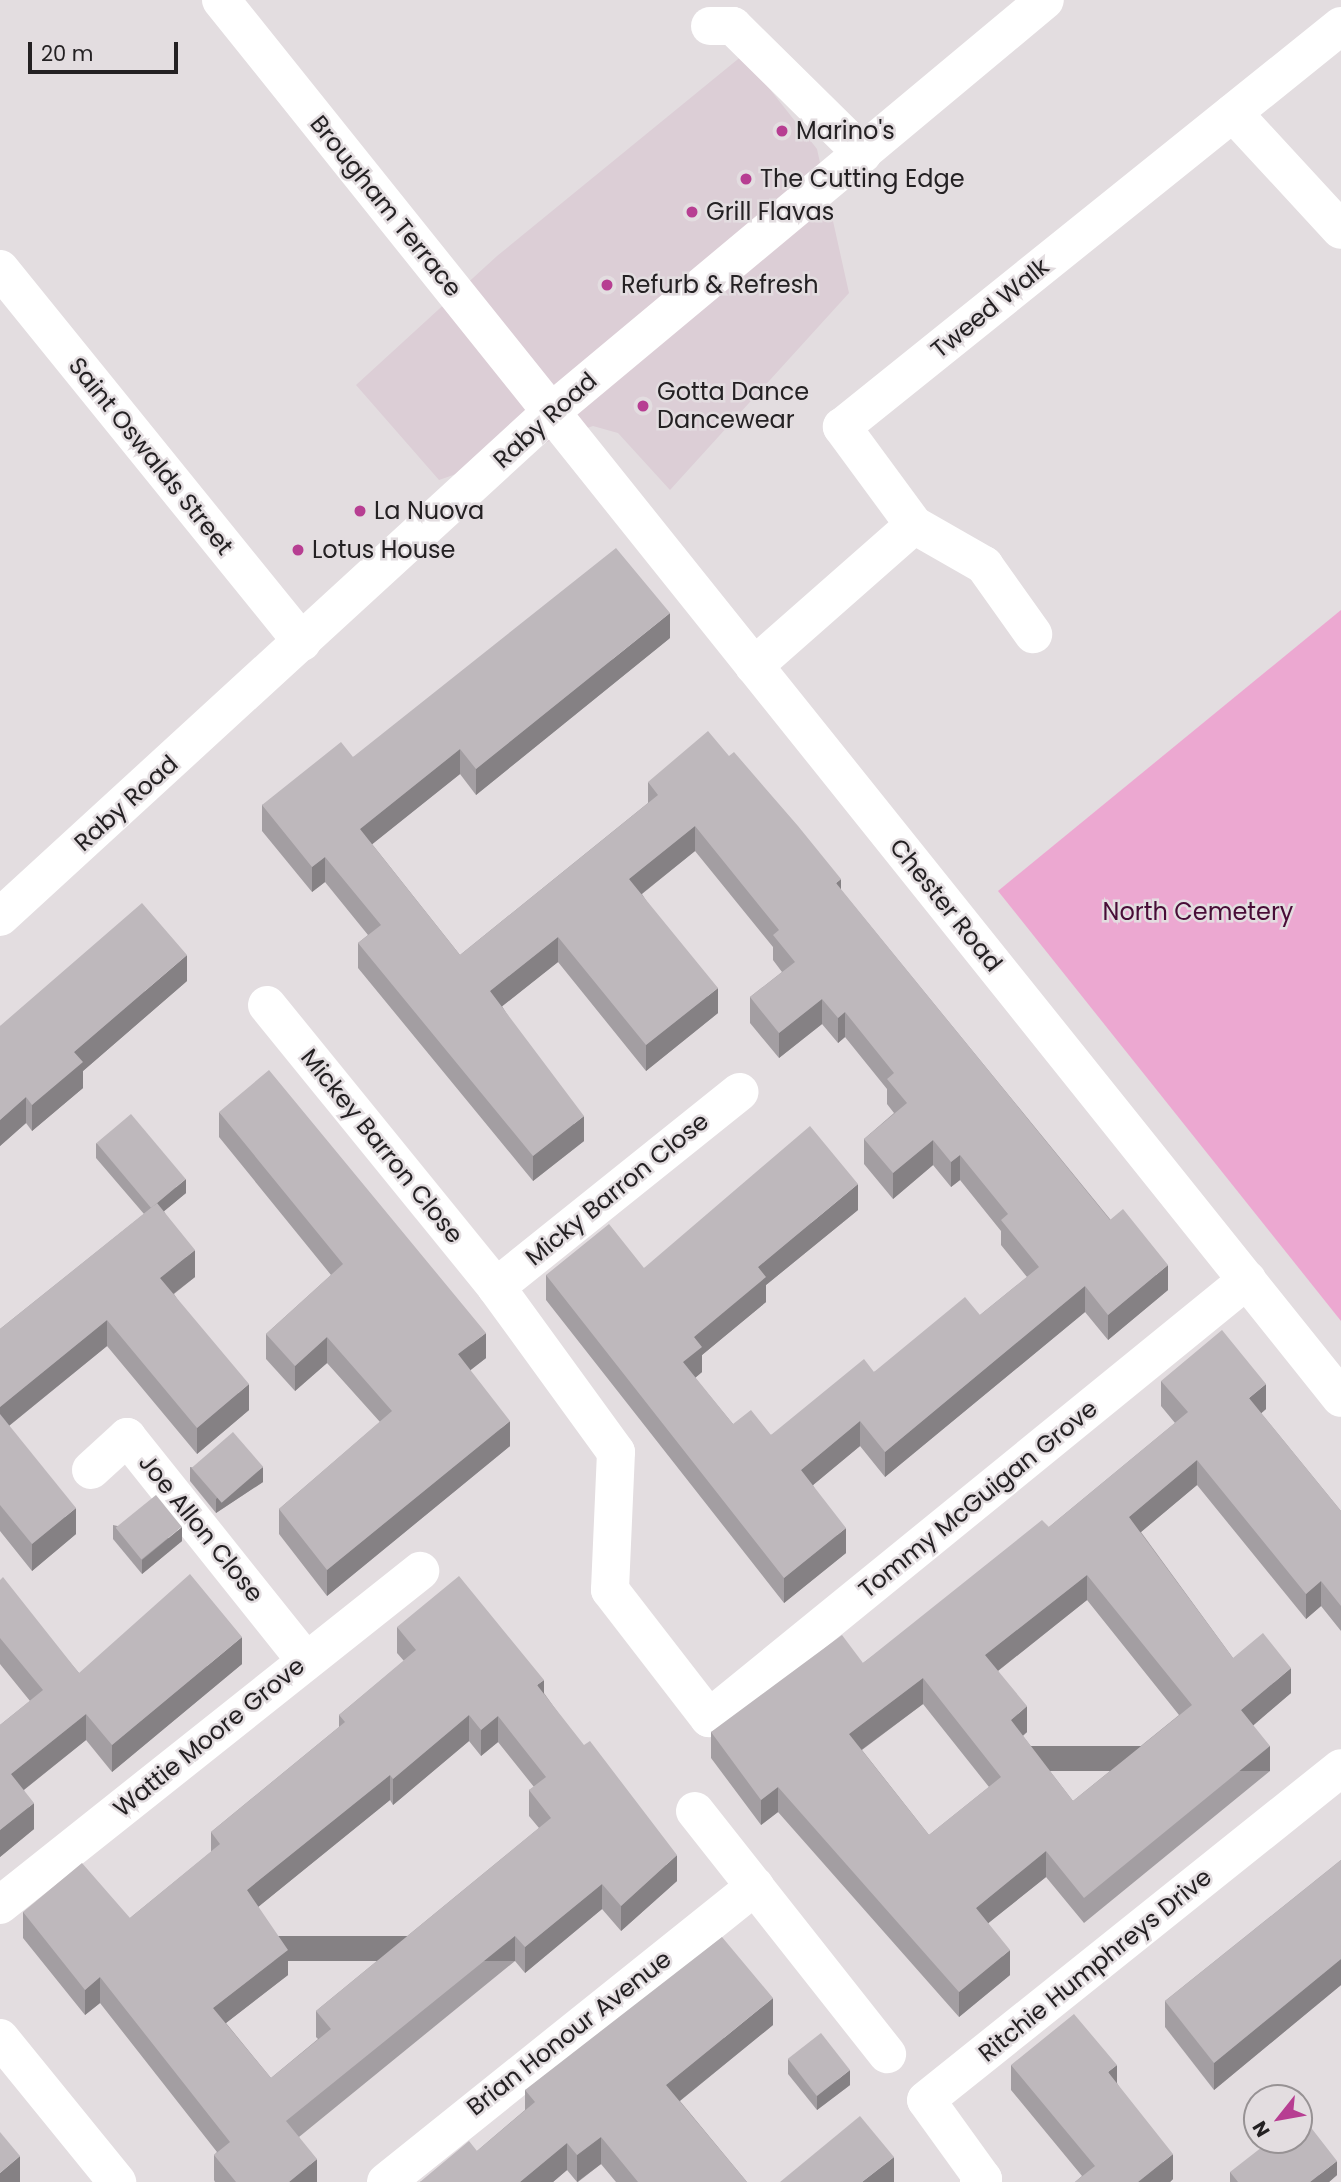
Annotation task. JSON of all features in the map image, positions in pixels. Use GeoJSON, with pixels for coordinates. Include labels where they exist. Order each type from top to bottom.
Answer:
{"type":"FeatureCollection","features":[{"type":"Feature","properties":{"kind":"street","name":"Brougham Terrace"},"geometry":{"type":"LineString","coordinates":[[221,0],[551,412]]}},
{"type":"Feature","properties":{"kind":"street","name":"Raby Road"},"geometry":{"type":"LineString","coordinates":[[0,917],[551,412],[1045,0]]}},
{"type":"Feature","properties":{"kind":"street"},"geometry":{"type":"LineString","coordinates":[[710,26],[733,26],[863,154]]}},
{"type":"Feature","properties":{"kind":"street","name":"Tweed Walk"},"geometry":{"type":"LineString","coordinates":[[1033,634],[984,565],[914,525],[842,427],[1341,26]]}},
{"type":"Feature","properties":{"kind":"street"},"geometry":{"type":"LineString","coordinates":[[1233,113],[1341,230]]}},
{"type":"Feature","properties":{"kind":"street","name":"Saint Oswalds Street"},"geometry":{"type":"LineString","coordinates":[[0,269],[302,642]]}},
{"type":"Feature","properties":{"kind":"street","name":"Chester Road"},"geometry":{"type":"LineString","coordinates":[[551,412],[1341,1398]]}},
{"type":"Feature","properties":{"kind":"street"},"geometry":{"type":"LineString","coordinates":[[754,666],[914,525]]}},
{"type":"Feature","properties":{"kind":"street","name":"Mickey Barron Close"},"geometry":{"type":"LineString","coordinates":[[267,1005],[496,1287],[616,1452],[610,1590],[709,1718]]}},
{"type":"Feature","properties":{"kind":"street","name":"Micky Barron Close"},"geometry":{"type":"LineString","coordinates":[[496,1287],[738,1091]]}},
{"type":"Feature","properties":{"kind":"street","name":"Tommy McGuigan Grove"},"geometry":{"type":"LineString","coordinates":[[709,1718],[1247,1280]]}},
{"type":"Feature","properties":{"kind":"street","name":"Joe Allon Close"},"geometry":{"type":"LineString","coordinates":[[91,1470],[127,1437],[304,1659]]}},
{"type":"Feature","properties":{"kind":"street","name":"Wattie Moore Grove"},"geometry":{"type":"LineString","coordinates":[[0,1905],[304,1659],[420,1571]]}},
{"type":"Feature","properties":{"kind":"street","name":"Ritchie Humphreys Drive"},"geometry":{"type":"LineString","coordinates":[[981,2180],[926,2100],[1341,1768]]}},
{"type":"Feature","properties":{"kind":"street"},"geometry":{"type":"LineString","coordinates":[[695,1811],[887,2054]]}},
{"type":"Feature","properties":{"kind":"street","name":"Brian Honour Avenue"},"geometry":{"type":"LineString","coordinates":[[386,2182],[755,1886]]}},
{"type":"Feature","properties":{"kind":"street"},"geometry":{"type":"LineString","coordinates":[[0,2038],[117,2182]]}},
{"type":"Feature","properties":{"kind":"shaded area"},"geometry":{"type":"Polygon","coordinates":[[[743,55],[817,149],[849,293],[670,490],[618,433],[593,426],[439,480],[356,385],[497,256],[743,55]]]}},
{"type":"Feature","properties":{"kind":"green space","name":"North Cemetery"},"geometry":{"type":"Polygon","coordinates":[[[1341,610],[1341,1321],[998,891],[1341,610]]]}},
{"type":"Feature","properties":{"kind":"building"},"geometry":{"type":"Polygon","coordinates":[[[616,548],[670,613],[476,769],[460,749],[360,829],[460,955],[658,795],[648,782],[708,731],[729,756],[734,752],[798,826],[841,879],[836,883],[1110,1220],[1123,1209],[1168,1265],[1108,1315],[1085,1286],[885,1452],[860,1421],[801,1470],[846,1528],[784,1578],[546,1275],[609,1224],[644,1268],[810,1126],[858,1184],[758,1267],[766,1277],[694,1337],[702,1347],[683,1362],[733,1424],[751,1410],[771,1435],[864,1359],[874,1372],[965,1297],[980,1315],[1039,1267],[1001,1220],[1008,1214],[960,1155],[951,1162],[933,1140],[893,1173],[864,1139],[907,1103],[887,1079],[894,1073],[845,1012],[838,1018],[822,999],[779,1033],[750,997],[795,962],[773,935],[779,930],[695,826],[629,879],[718,988],[646,1045],[558,937],[490,991],[584,1116],[533,1156],[358,943],[381,925],[325,857],[312,867],[262,805],[341,742],[353,757],[616,548]]]}},
{"type":"Feature","properties":{"kind":"building"},"geometry":{"type":"Polygon","coordinates":[[[142,903],[187,955],[74,1052],[83,1062],[32,1105],[26,1097],[0,1120],[0,1026],[142,903]]]}},
{"type":"Feature","properties":{"kind":"building"},"geometry":{"type":"Polygon","coordinates":[[[269,1070],[486,1333],[458,1354],[510,1421],[327,1570],[279,1509],[392,1411],[327,1337],[295,1366],[266,1334],[343,1264],[219,1112],[269,1070]]]}},
{"type":"Feature","properties":{"kind":"building"},"geometry":{"type":"Polygon","coordinates":[[[131,1114],[186,1179],[151,1208],[97,1143],[131,1114]]]}},
{"type":"Feature","properties":{"kind":"building"},"geometry":{"type":"Polygon","coordinates":[[[157,1203],[195,1250],[160,1278],[249,1384],[197,1428],[107,1320],[0,1407],[0,1329],[157,1203]]]}},
{"type":"Feature","properties":{"kind":"building"},"geometry":{"type":"Polygon","coordinates":[[[1222,1330],[1266,1384],[1249,1398],[1341,1511],[1341,1606],[1321,1581],[1306,1594],[1197,1460],[1129,1517],[1233,1658],[1263,1633],[1291,1668],[1241,1710],[1270,1746],[1084,1898],[1046,1851],[976,1908],[1010,1950],[959,1992],[778,1787],[761,1800],[711,1732],[842,1635],[863,1663],[1042,1520],[1049,1527],[1188,1412],[1161,1381],[1222,1330]],[[1087,1575],[985,1655],[1027,1706],[1011,1720],[1073,1801],[1192,1705],[1087,1575]],[[923,1678],[849,1734],[929,1835],[1001,1777],[923,1678]]]}},
{"type":"Feature","properties":{"kind":"building"},"geometry":{"type":"Polygon","coordinates":[[[0,1414],[76,1508],[32,1544],[0,1505],[0,1414]]]}},
{"type":"Feature","properties":{"kind":"building"},"geometry":{"type":"Polygon","coordinates":[[[233,1432],[263,1467],[222,1503],[191,1468],[233,1432]]]}},
{"type":"Feature","properties":{"kind":"building"},"geometry":{"type":"Polygon","coordinates":[[[156,1495],[182,1527],[141,1560],[116,1528],[156,1495]]]}},
{"type":"Feature","properties":{"kind":"building"},"geometry":{"type":"Polygon","coordinates":[[[190,1574],[242,1637],[112,1745],[86,1714],[11,1774],[34,1803],[0,1830],[0,1725],[43,1690],[0,1638],[0,1580],[3,1577],[79,1673],[190,1574]]]}},
{"type":"Feature","properties":{"kind":"building"},"geometry":{"type":"Polygon","coordinates":[[[459,1576],[544,1680],[537,1685],[584,1745],[590,1741],[677,1855],[621,1906],[602,1884],[525,1947],[515,1936],[286,2121],[317,2159],[289,2182],[236,2182],[214,2155],[230,2142],[100,1977],[85,1990],[23,1912],[82,1863],[130,1918],[220,1844],[211,1832],[345,1722],[339,1715],[416,1650],[397,1627],[459,1576]],[[469,1715],[393,1779],[390,1775],[247,1890],[288,1950],[213,2008],[271,2078],[331,2029],[316,2011],[551,1818],[529,1790],[546,1777],[498,1716],[481,1730],[469,1715]]]}},
{"type":"Feature","properties":{"kind":"building"},"geometry":{"type":"Polygon","coordinates":[[[1341,1860],[1341,1959],[1214,2063],[1165,2001],[1341,1860]]]}},
{"type":"Feature","properties":{"kind":"building"},"geometry":{"type":"Polygon","coordinates":[[[722,1937],[773,1998],[666,2085],[747,2182],[638,2182],[601,2137],[577,2155],[567,2143],[520,2182],[420,2182],[469,2141],[477,2151],[535,2102],[525,2090],[722,1937]]]}},
{"type":"Feature","properties":{"kind":"building"},"geometry":{"type":"Polygon","coordinates":[[[1074,2014],[1117,2065],[1108,2072],[1173,2154],[1138,2182],[1075,2182],[1095,2166],[1011,2065],[1074,2014]]]}},
{"type":"Feature","properties":{"kind":"building"},"geometry":{"type":"Polygon","coordinates":[[[821,2033],[850,2070],[817,2096],[788,2059],[821,2033]]]}},
{"type":"Feature","properties":{"kind":"building"},"geometry":{"type":"Polygon","coordinates":[[[860,2116],[894,2157],[862,2182],[780,2182],[860,2116]]]}},
{"type":"Feature","properties":{"kind":"building"},"geometry":{"type":"Polygon","coordinates":[[[1313,2130],[1337,2161],[1310,2182],[1238,2182],[1230,2172],[1253,2154],[1313,2154],[1313,2130]]]}},
{"type":"Feature","properties":{"kind":"building"},"geometry":{"type":"Polygon","coordinates":[[[0,2132],[20,2156],[0,2173],[0,2132]]]}},
{"type":"Feature","properties":{"kind":"place","name":"Marino's"},"geometry":{"type":"Point","coordinates":[782,131]}},
{"type":"Feature","properties":{"kind":"place","name":"The Cutting Edge"},"geometry":{"type":"Point","coordinates":[746,179]}},
{"type":"Feature","properties":{"kind":"place","name":"Grill Flavas"},"geometry":{"type":"Point","coordinates":[692,212]}},
{"type":"Feature","properties":{"kind":"place","name":"Refurb & Refresh"},"geometry":{"type":"Point","coordinates":[607,285]}},
{"type":"Feature","properties":{"kind":"place","name":"Gotta Dance Dancewear"},"geometry":{"type":"Point","coordinates":[643,406]}},
{"type":"Feature","properties":{"kind":"place","name":"La Nuova"},"geometry":{"type":"Point","coordinates":[360,511]}},
{"type":"Feature","properties":{"kind":"place","name":"Lotus House"},"geometry":{"type":"Point","coordinates":[298,550]}}]}
